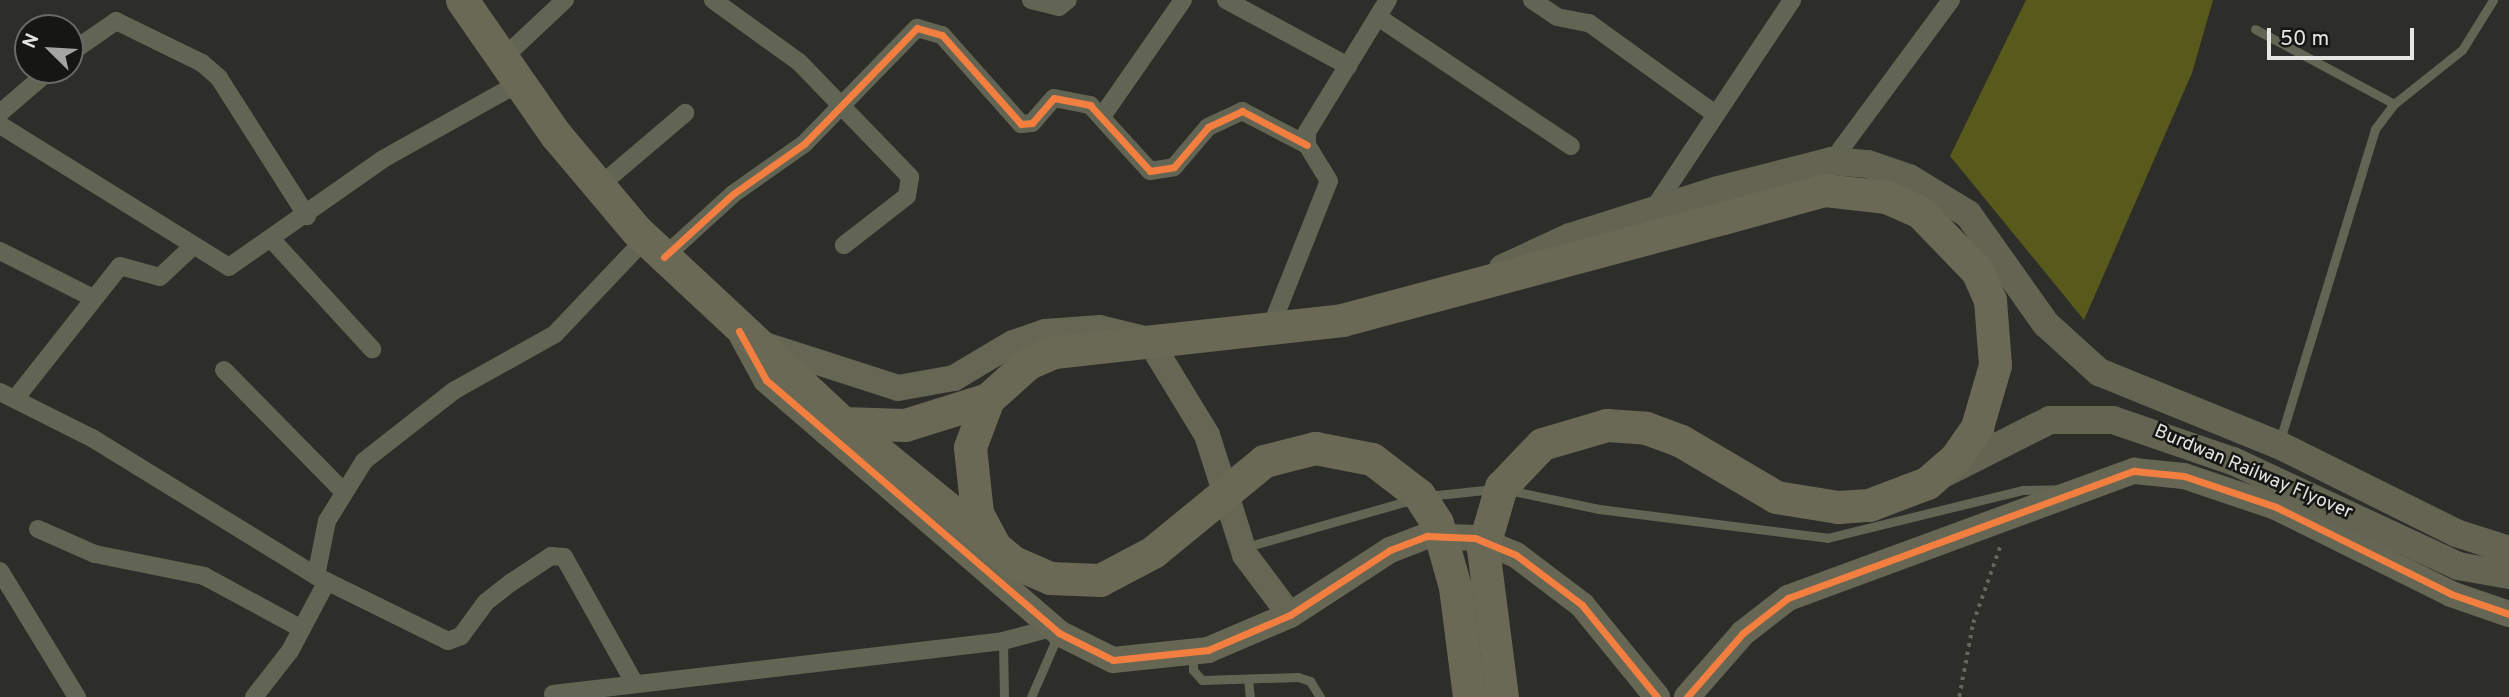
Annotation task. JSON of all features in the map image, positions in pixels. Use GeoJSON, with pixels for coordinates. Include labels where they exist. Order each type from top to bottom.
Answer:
{"type":"FeatureCollection","features":[{"type":"Feature","properties":{"kind":"highway"},"geometry":{"type":"LineString","coordinates":[[462,0],[509,72],[597,188],[654,248],[843,423],[1004,554],[1049,578],[1100,580],[1153,552],[1264,461],[1315,448],[1372,459],[1419,495],[1437,523],[1455,587],[1469,697]]}},
{"type":"Feature","properties":{"kind":"highway","name":"Burdwan Railway Flyover"},"geometry":{"type":"LineString","coordinates":[[988,399],[1014,372],[1054,352],[1270,329],[1384,311],[1825,190],[1853,190],[1920,212],[1977,271],[1996,335],[1990,398],[1955,459],[1927,483],[1869,505],[1807,506],[1776,497],[1681,441],[1646,428],[1607,425],[1542,444],[1501,487],[1483,548],[1502,697]]}},
{"type":"Feature","properties":{"kind":"highway"},"geometry":{"type":"LineString","coordinates":[[843,423],[905,425],[988,399]]}},
{"type":"Feature","properties":{"kind":"highway"},"geometry":{"type":"LineString","coordinates":[[988,399],[974,426],[968,468],[977,513],[1004,554]]}},
{"type":"Feature","properties":{"kind":"main road"},"geometry":{"type":"LineString","coordinates":[[1460,291],[1540,249],[1652,211],[1832,160],[1909,178],[1968,214],[2046,324],[2099,372],[2279,445],[2456,533],[2509,550]]}},
{"type":"Feature","properties":{"kind":"main road","name":"Burdwan Railway Flyover"},"geometry":{"type":"LineString","coordinates":[[1927,483],[2006,439],[2050,420],[2088,416],[2154,430],[2233,461],[2458,566],[2509,575]]}},
{"type":"Feature","properties":{"kind":"street"},"geometry":{"type":"LineString","coordinates":[[0,125],[192,247],[229,267],[272,241],[383,159],[509,72],[565,0]]}},
{"type":"Feature","properties":{"kind":"street"},"geometry":{"type":"LineString","coordinates":[[713,0],[774,41],[845,106],[911,177],[912,187],[844,245]]}},
{"type":"Feature","properties":{"kind":"street"},"geometry":{"type":"LineString","coordinates":[[1031,0],[1059,7],[1068,0]]}},
{"type":"Feature","properties":{"kind":"street"},"geometry":{"type":"LineString","coordinates":[[1102,115],[1183,0]]}},
{"type":"Feature","properties":{"kind":"street"},"geometry":{"type":"LineString","coordinates":[[1226,0],[1349,66]]}},
{"type":"Feature","properties":{"kind":"street"},"geometry":{"type":"LineString","coordinates":[[1307,145],[1307,132],[1388,0]]}},
{"type":"Feature","properties":{"kind":"street"},"geometry":{"type":"LineString","coordinates":[[1532,0],[1557,17],[1589,23],[1714,113]]}},
{"type":"Feature","properties":{"kind":"street"},"geometry":{"type":"LineString","coordinates":[[1652,211],[1714,113],[1792,0]]}},
{"type":"Feature","properties":{"kind":"street"},"geometry":{"type":"LineString","coordinates":[[1832,160],[1951,0]]}},
{"type":"Feature","properties":{"kind":"street"},"geometry":{"type":"LineString","coordinates":[[1378,17],[1571,146]]}},
{"type":"Feature","properties":{"kind":"street"},"geometry":{"type":"LineString","coordinates":[[84,43],[116,21],[202,63],[219,79],[307,216]]}},
{"type":"Feature","properties":{"kind":"street"},"geometry":{"type":"LineString","coordinates":[[254,697],[302,629],[322,578],[327,521],[342,490],[364,461],[420,413],[555,334],[654,248],[845,106],[902,41],[917,28],[930,27],[1021,124],[1032,123],[1054,99],[1090,104],[1138,161],[1160,174],[1222,115],[1242,111],[1307,145],[1329,181],[1270,329]]}},
{"type":"Feature","properties":{"kind":"street"},"geometry":{"type":"LineString","coordinates":[[0,113],[34,84]]}},
{"type":"Feature","properties":{"kind":"street"},"geometry":{"type":"LineString","coordinates":[[597,188],[685,113]]}},
{"type":"Feature","properties":{"kind":"street"},"geometry":{"type":"LineString","coordinates":[[272,241],[372,349]]}},
{"type":"Feature","properties":{"kind":"street"},"geometry":{"type":"LineString","coordinates":[[192,247],[160,277],[120,266],[8,396],[92,438],[322,578],[455,642],[486,602],[558,554],[570,561],[635,684]]}},
{"type":"Feature","properties":{"kind":"street"},"geometry":{"type":"LineString","coordinates":[[0,251],[91,298]]}},
{"type":"Feature","properties":{"kind":"street"},"geometry":{"type":"LineString","coordinates":[[746,336],[898,388],[954,378],[1013,342],[1045,332],[1100,328],[1149,340],[1207,435],[1242,548],[1257,580],[1290,615]]}},
{"type":"Feature","properties":{"kind":"street"},"geometry":{"type":"LineString","coordinates":[[746,336],[766,380],[1056,630],[1113,660],[1193,652],[1290,615],[1391,550],[1427,536],[1475,538],[1516,555],[1582,605],[1657,697]]}},
{"type":"Feature","properties":{"kind":"street"},"geometry":{"type":"LineString","coordinates":[[223,370],[342,490]]}},
{"type":"Feature","properties":{"kind":"street"},"geometry":{"type":"LineString","coordinates":[[1688,697],[1743,633],[1788,598],[2074,489],[2134,471],[2184,476],[2276,507],[2451,594],[2509,614]]}},
{"type":"Feature","properties":{"kind":"street"},"geometry":{"type":"LineString","coordinates":[[38,529],[95,554],[204,576],[302,629]]}},
{"type":"Feature","properties":{"kind":"street"},"geometry":{"type":"LineString","coordinates":[[0,571],[77,697]]}},
{"type":"Feature","properties":{"kind":"street"},"geometry":{"type":"LineString","coordinates":[[553,694],[1003,642],[1056,630]]}},
{"type":"Feature","properties":{"kind":"lane"},"geometry":{"type":"LineString","coordinates":[[2279,445],[2360,168],[2394,104],[2441,72],[2493,0]]}},
{"type":"Feature","properties":{"kind":"lane"},"geometry":{"type":"LineString","coordinates":[[2255,29],[2394,104]]}},
{"type":"Feature","properties":{"kind":"lane"},"geometry":{"type":"LineString","coordinates":[[1242,548],[1382,507],[1478,488],[1827,538],[2023,490],[2074,489]]}},
{"type":"Feature","properties":{"kind":"lane"},"geometry":{"type":"LineString","coordinates":[[1031,697],[1056,630]]}},
{"type":"Feature","properties":{"kind":"lane"},"geometry":{"type":"LineString","coordinates":[[1003,642],[1004,697]]}},
{"type":"Feature","properties":{"kind":"lane"},"geometry":{"type":"LineString","coordinates":[[1193,652],[1194,670],[1202,680],[1298,677],[1310,681],[1320,697]]}},
{"type":"Feature","properties":{"kind":"lane"},"geometry":{"type":"LineString","coordinates":[[1248,679],[1250,697]]}},
{"type":"Feature","properties":{"kind":"path"},"geometry":{"type":"LineString","coordinates":[[1959,697],[1973,624],[2011,515]]}},
{"type":"Feature","properties":{"kind":"shaded area"},"geometry":{"type":"Polygon","coordinates":[[[2026,0],[2213,0],[2192,73],[2084,320],[1950,156],[2026,0]]]}},
{"type":"Feature","properties":{"kind":"cycle path"},"geometry":{"type":"LineString","coordinates":[[664,257],[733,194],[804,144],[917,28],[942,35],[1021,124],[1032,123],[1054,98],[1090,105],[1150,171],[1174,167],[1208,127],[1242,111],[1307,145]]}},
{"type":"Feature","properties":{"kind":"cycle path"},"geometry":{"type":"LineString","coordinates":[[739,331],[766,380],[1059,633],[1113,660],[1208,650],[1290,615],[1390,550],[1427,536],[1475,538],[1516,555],[1582,605],[1657,697]]}},
{"type":"Feature","properties":{"kind":"cycle path"},"geometry":{"type":"LineString","coordinates":[[1687,697],[1743,633],[1788,598],[2134,471],[2184,476],[2276,507],[2451,594],[2509,614]]}}]}
